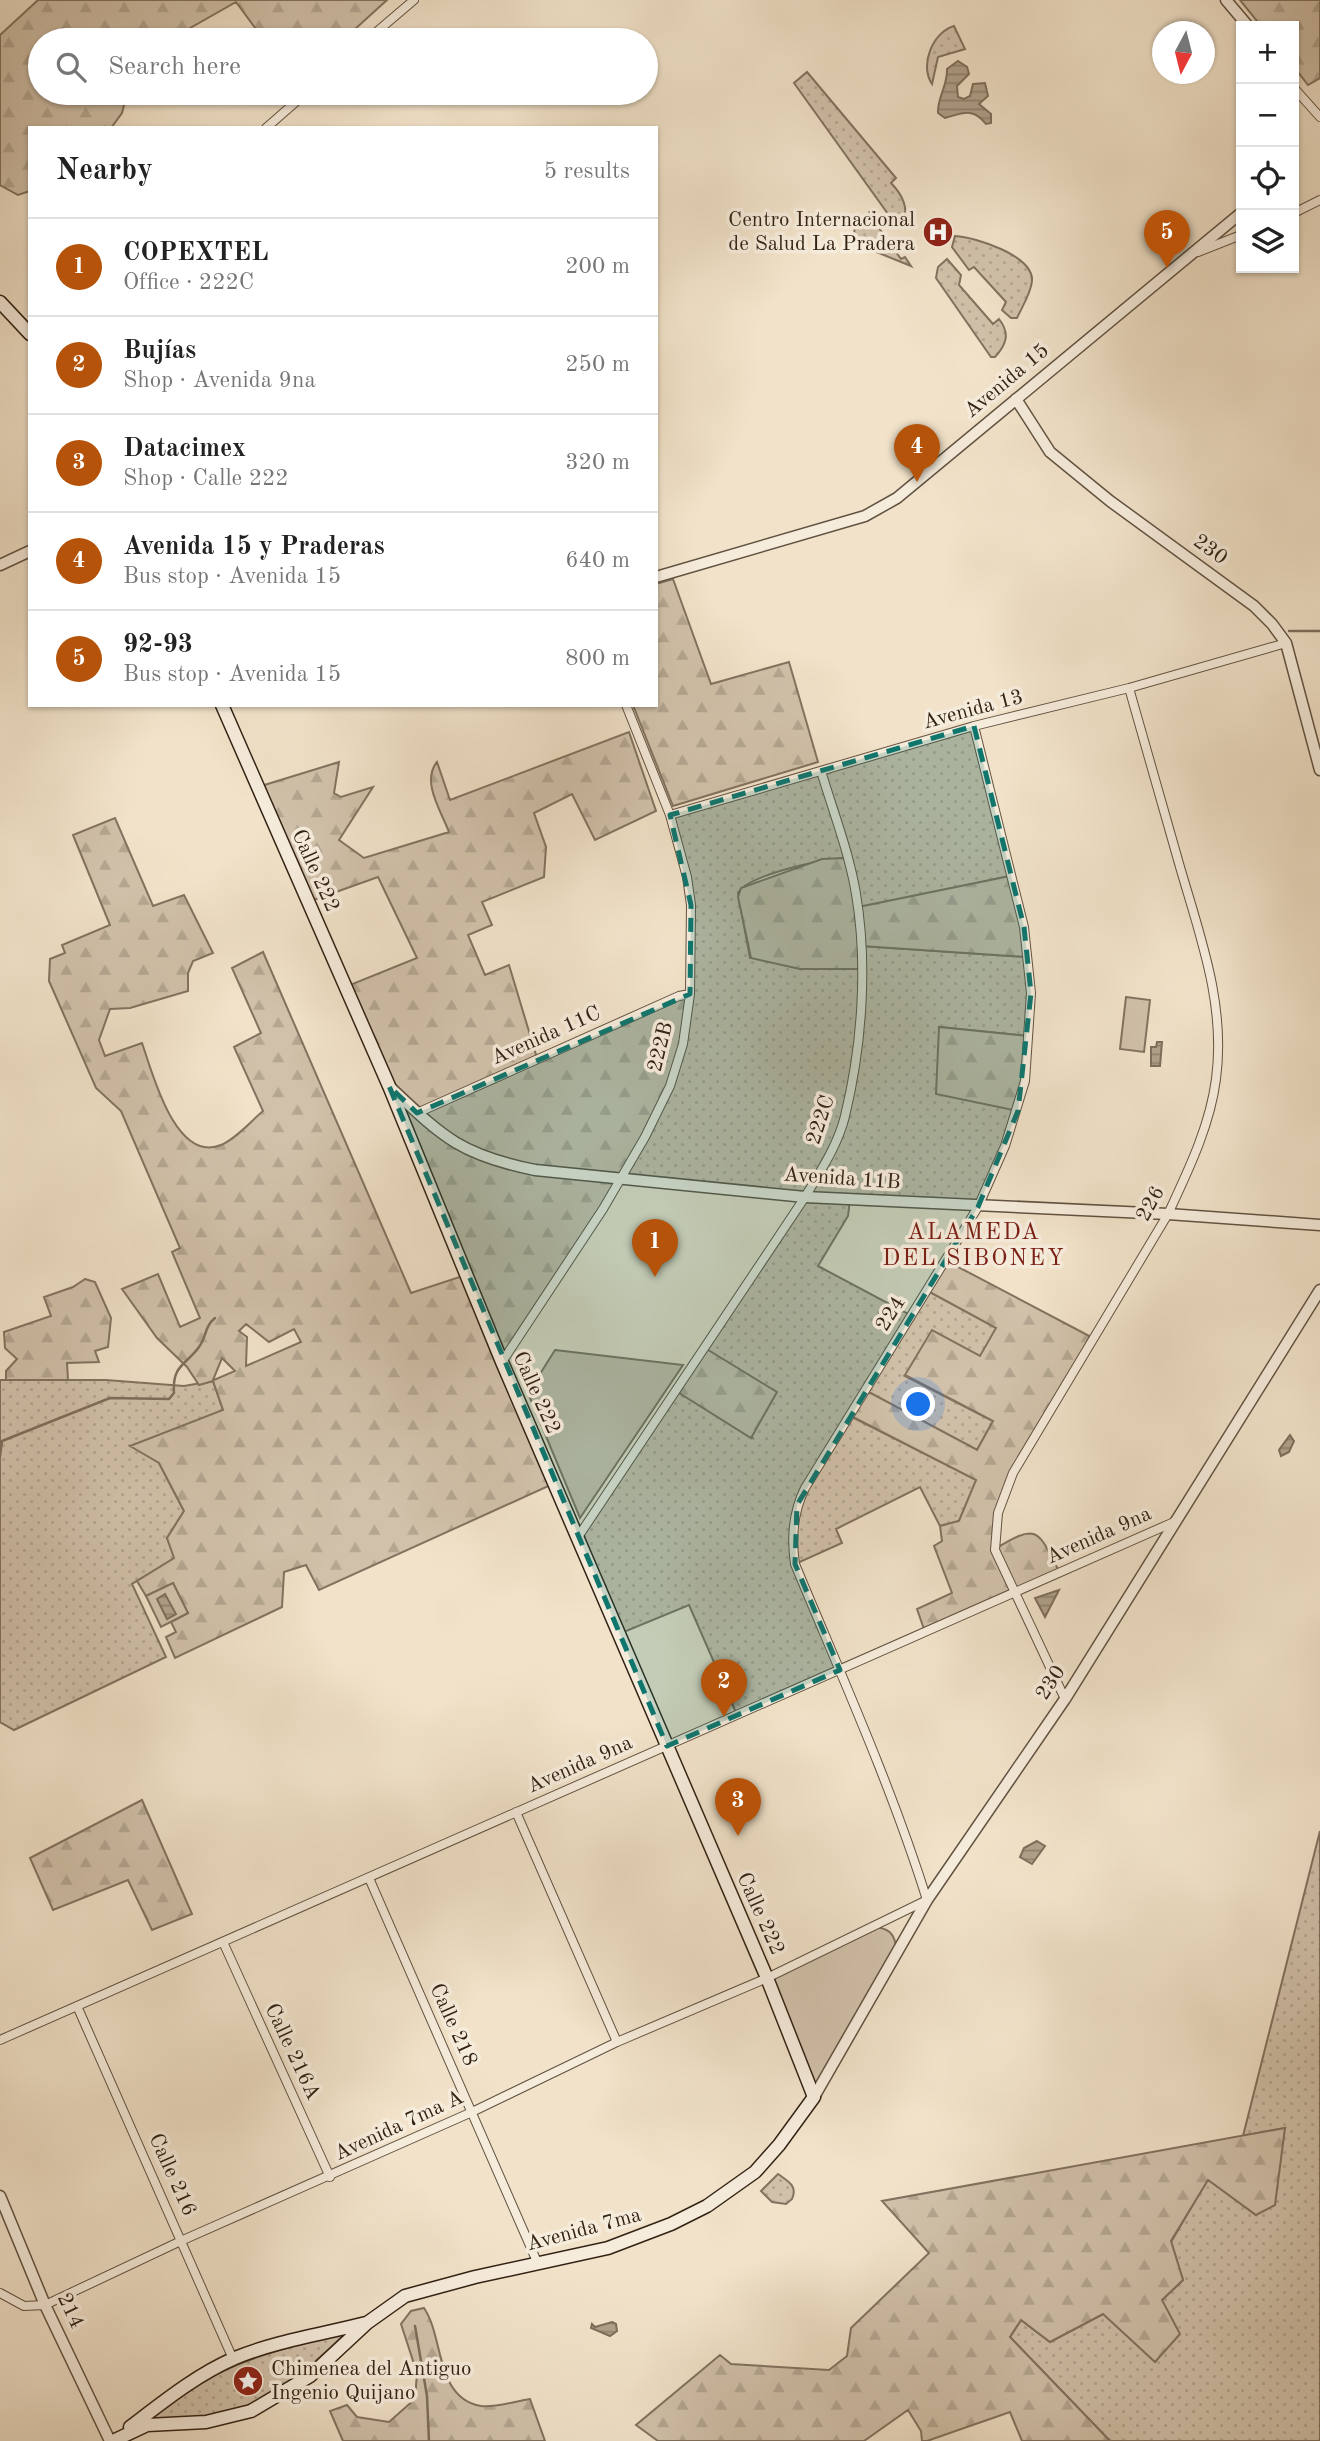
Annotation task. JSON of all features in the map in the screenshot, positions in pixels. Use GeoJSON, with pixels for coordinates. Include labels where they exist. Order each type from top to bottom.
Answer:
{"type":"FeatureCollection","features":[{"type":"Feature","properties":{"kind":"main road"},"geometry":{"type":"LineString","coordinates":[[0,302],[28,332]]}},
{"type":"Feature","properties":{"kind":"main road","name":"Calle 222"},"geometry":{"type":"LineString","coordinates":[[223,707],[388,1086],[502,1362],[767,1978],[814,2097]]}},
{"type":"Feature","properties":{"kind":"main road","name":"Avenida 7ma"},"geometry":{"type":"LineString","coordinates":[[112,2441],[147,2425],[206,2422],[251,2410],[310,2376],[367,2323],[414,2293],[641,2237],[707,2206],[745,2180],[769,2158],[814,2097]]}},
{"type":"Feature","properties":{"kind":"main road","name":"Avenida 7ma"},"geometry":{"type":"LineString","coordinates":[[112,2441],[170,2396],[233,2359],[272,2345],[367,2323]]}},
{"type":"Feature","properties":{"kind":"street"},"geometry":{"type":"LineString","coordinates":[[381,28],[414,0]]}},
{"type":"Feature","properties":{"kind":"street"},"geometry":{"type":"LineString","coordinates":[[1226,0],[1244,21]]}},
{"type":"Feature","properties":{"kind":"street"},"geometry":{"type":"LineString","coordinates":[[1299,94],[1320,117]]}},
{"type":"Feature","properties":{"kind":"street"},"geometry":{"type":"LineString","coordinates":[[268,126],[292,105]]}},
{"type":"Feature","properties":{"kind":"street"},"geometry":{"type":"LineString","coordinates":[[1299,210],[1320,200]]}},
{"type":"Feature","properties":{"kind":"street","name":"Avenida 15"},"geometry":{"type":"LineString","coordinates":[[658,576],[865,516],[897,498],[1236,217]]}},
{"type":"Feature","properties":{"kind":"street"},"geometry":{"type":"LineString","coordinates":[[1190,255],[1236,237]]}},
{"type":"Feature","properties":{"kind":"street","name":"230"},"geometry":{"type":"LineString","coordinates":[[1016,399],[1050,452],[1110,501],[1254,606],[1272,624],[1286,643],[1320,770]]}},
{"type":"Feature","properties":{"kind":"street"},"geometry":{"type":"LineString","coordinates":[[0,565],[28,552]]}},
{"type":"Feature","properties":{"kind":"street","name":"Avenida 13"},"geometry":{"type":"LineString","coordinates":[[670,815],[974,726],[1129,688],[1286,643]]}},
{"type":"Feature","properties":{"kind":"street","name":"226"},"geometry":{"type":"LineString","coordinates":[[1065,1699],[995,1550],[998,1513],[1013,1473],[1168,1214],[1190,1168],[1216,1080],[1217,1015],[1210,970],[1129,688]]}},
{"type":"Feature","properties":{"kind":"street","name":"222B"},"geometry":{"type":"LineString","coordinates":[[502,1362],[658,1113],[670,1086],[682,1044],[690,994],[691,905],[687,877],[670,815],[627,707]]}},
{"type":"Feature","properties":{"kind":"street","name":"224"},"geometry":{"type":"LineString","coordinates":[[927,1899],[908,1840],[795,1564],[792,1545],[797,1505],[978,1207],[1018,1111],[1025,1081],[1031,993],[1024,927],[974,726]]}},
{"type":"Feature","properties":{"kind":"street","name":"222C"},"geometry":{"type":"LineString","coordinates":[[578,1538],[805,1197],[828,1158],[845,1118],[861,994],[862,933],[856,890],[821,771]]}},
{"type":"Feature","properties":{"kind":"street","name":"Avenida 11C"},"geometry":{"type":"LineString","coordinates":[[417,1113],[679,996],[690,994]]}},
{"type":"Feature","properties":{"kind":"street","name":"Avenida 11B"},"geometry":{"type":"LineString","coordinates":[[388,1086],[463,1149],[498,1163],[618,1180],[805,1197],[1168,1214],[1320,1225]]}},
{"type":"Feature","properties":{"kind":"street","name":"230"},"geometry":{"type":"LineString","coordinates":[[814,2097],[927,1899],[1065,1699],[1318,1294]]}},
{"type":"Feature","properties":{"kind":"street","name":"Avenida 9na"},"geometry":{"type":"LineString","coordinates":[[0,2040],[1174,1522]]}},
{"type":"Feature","properties":{"kind":"street"},"geometry":{"type":"LineString","coordinates":[[516,1812],[617,2042]]}},
{"type":"Feature","properties":{"kind":"street","name":"Calle 218"},"geometry":{"type":"LineString","coordinates":[[369,1878],[538,2264]]}},
{"type":"Feature","properties":{"kind":"street","name":"Avenida 7ma A"},"geometry":{"type":"LineString","coordinates":[[45,2305],[183,2240],[472,2112],[617,2042],[767,1978],[927,1899]]}},
{"type":"Feature","properties":{"kind":"street","name":"Calle 216A"},"geometry":{"type":"LineString","coordinates":[[223,1942],[330,2177]]}},
{"type":"Feature","properties":{"kind":"street","name":"Calle 216"},"geometry":{"type":"LineString","coordinates":[[78,2006],[233,2359]]}},
{"type":"Feature","properties":{"kind":"street","name":"214"},"geometry":{"type":"LineString","coordinates":[[0,2196],[45,2305],[112,2441]]}},
{"type":"Feature","properties":{"kind":"street"},"geometry":{"type":"LineString","coordinates":[[0,2292],[24,2306],[45,2305]]}},
{"type":"Feature","properties":{"kind":"highlighted area"},"geometry":{"type":"Polygon","coordinates":[[[974,726],[1024,927],[1031,993],[1018,1111],[978,1207],[797,1505],[795,1564],[840,1670],[667,1746],[389,1086],[417,1113],[690,994],[691,905],[670,815],[974,726]]]}},
{"type":"Feature","properties":{"kind":"green space"},"geometry":{"type":"Polygon","coordinates":[[[38,0],[387,0],[356,28],[255,28],[236,2],[190,28],[28,28],[28,105],[124,105],[112,126],[28,126],[28,192],[18,195],[0,185],[0,35],[38,0]]]}},
{"type":"Feature","properties":{"kind":"green space"},"geometry":{"type":"Polygon","coordinates":[[[1240,0],[1320,0],[1320,78],[1308,85],[1299,73],[1299,21],[1257,21],[1240,0]]]}},
{"type":"Feature","properties":{"kind":"green space"},"geometry":{"type":"Polygon","coordinates":[[[954,26],[965,49],[938,57],[932,84],[927,68],[930,50],[946,29],[954,26]]]}},
{"type":"Feature","properties":{"kind":"green space"},"geometry":{"type":"Polygon","coordinates":[[[807,72],[896,178],[891,183],[905,208],[900,224],[896,225],[794,83],[807,72]]]}},
{"type":"Feature","properties":{"kind":"green space"},"geometry":{"type":"Polygon","coordinates":[[[871,211],[877,217],[874,221],[901,259],[905,257],[911,266],[859,245],[854,237],[855,224],[871,211]]]}},
{"type":"Feature","properties":{"kind":"green space"},"geometry":{"type":"Polygon","coordinates":[[[955,236],[989,244],[1024,264],[1032,281],[1017,318],[1011,318],[1002,310],[1006,302],[974,267],[969,270],[952,247],[955,236]]]}},
{"type":"Feature","properties":{"kind":"green space"},"geometry":{"type":"Polygon","coordinates":[[[947,259],[961,275],[959,285],[993,324],[999,319],[1005,329],[1006,338],[995,357],[991,357],[936,278],[938,267],[947,259]]]}},
{"type":"Feature","properties":{"kind":"green space"},"geometry":{"type":"Polygon","coordinates":[[[673,579],[711,684],[789,662],[818,762],[673,806],[634,707],[658,707],[658,583],[673,579]]]}},
{"type":"Feature","properties":{"kind":"green space"},"geometry":{"type":"Polygon","coordinates":[[[974,726],[1010,876],[858,908],[846,858],[805,864],[771,874],[745,886],[738,893],[750,958],[862,946],[1027,957],[1028,1036],[940,1027],[1018,1111],[978,1207],[850,1200],[848,1216],[818,1266],[910,1315],[926,1290],[997,1328],[981,1356],[905,1376],[993,1421],[977,1450],[865,1390],[850,1416],[977,1480],[959,1521],[940,1526],[920,1487],[836,1529],[842,1543],[795,1564],[840,1670],[737,1715],[689,1605],[619,1634],[578,1537],[676,1391],[752,1437],[705,1348],[805,1198],[618,1180],[690,994],[691,905],[670,815],[974,726]]]}},
{"type":"Feature","properties":{"kind":"green space"},"geometry":{"type":"Polygon","coordinates":[[[629,732],[656,811],[595,840],[572,794],[534,813],[546,847],[544,877],[482,902],[492,925],[468,935],[485,975],[509,965],[537,1058],[690,994],[683,1044],[670,1086],[645,1138],[502,1362],[555,1483],[319,1590],[306,1565],[284,1572],[282,1607],[175,1658],[166,1637],[176,1632],[171,1622],[188,1613],[173,1583],[146,1596],[137,1581],[174,1558],[167,1538],[184,1511],[159,1463],[130,1446],[223,1410],[213,1381],[199,1385],[187,1367],[157,1338],[122,1289],[158,1274],[180,1327],[200,1318],[172,1252],[180,1248],[121,1111],[96,1088],[49,981],[50,959],[65,953],[62,945],[110,925],[73,835],[115,818],[153,906],[184,895],[213,953],[193,961],[188,973],[188,991],[130,1008],[110,1009],[99,1040],[105,1056],[142,1043],[159,1093],[178,1128],[191,1141],[205,1147],[227,1142],[263,1111],[234,1047],[261,1033],[232,968],[263,952],[411,1293],[466,1275],[345,987],[417,958],[378,877],[308,902],[258,787],[339,762],[334,793],[341,797],[373,787],[339,840],[364,858],[449,832],[432,787],[431,778],[437,762],[450,800],[629,732]],[[246,1324],[239,1331],[247,1337],[246,1366],[301,1342],[294,1329],[269,1342],[246,1324]],[[222,1358],[213,1380],[235,1371],[222,1358]]]}},
{"type":"Feature","properties":{"kind":"green space"},"geometry":{"type":"Polygon","coordinates":[[[846,858],[858,907],[1010,876],[1027,957],[862,946],[861,969],[800,969],[751,958],[738,897],[741,888],[822,859],[846,858]]]}},
{"type":"Feature","properties":{"kind":"green space"},"geometry":{"type":"Polygon","coordinates":[[[1126,997],[1150,1000],[1144,1052],[1120,1049],[1126,997]]]}},
{"type":"Feature","properties":{"kind":"green space"},"geometry":{"type":"Polygon","coordinates":[[[939,1027],[1028,1036],[1018,1111],[936,1094],[939,1027]]]}},
{"type":"Feature","properties":{"kind":"green space"},"geometry":{"type":"Polygon","coordinates":[[[945,1260],[1093,1338],[1013,1473],[998,1513],[995,1549],[1021,1535],[1036,1535],[1042,1540],[1060,1573],[925,1632],[917,1609],[952,1593],[934,1546],[942,1541],[940,1526],[959,1521],[976,1480],[849,1415],[865,1390],[977,1450],[993,1421],[905,1375],[932,1330],[980,1356],[996,1328],[926,1290],[945,1260]]]}},
{"type":"Feature","properties":{"kind":"green space"},"geometry":{"type":"Polygon","coordinates":[[[85,1279],[95,1282],[111,1318],[108,1347],[95,1351],[99,1362],[67,1363],[68,1380],[6,1380],[6,1371],[17,1359],[5,1348],[4,1332],[51,1316],[44,1297],[73,1287],[85,1279]]]}},
{"type":"Feature","properties":{"kind":"green space"},"geometry":{"type":"Polygon","coordinates":[[[705,1348],[777,1392],[751,1438],[676,1391],[705,1348]]]}},
{"type":"Feature","properties":{"kind":"green space"},"geometry":{"type":"Polygon","coordinates":[[[555,1350],[683,1365],[580,1518],[528,1393],[555,1350]]]}},
{"type":"Feature","properties":{"kind":"green space"},"geometry":{"type":"Polygon","coordinates":[[[0,1380],[106,1380],[184,1386],[213,1381],[223,1410],[159,1463],[184,1511],[167,1538],[175,1558],[132,1584],[166,1657],[14,1730],[0,1722],[0,1380]]]}},
{"type":"Feature","properties":{"kind":"green space"},"geometry":{"type":"Polygon","coordinates":[[[173,1583],[188,1613],[161,1627],[146,1596],[173,1583]]]}},
{"type":"Feature","properties":{"kind":"green space"},"geometry":{"type":"Polygon","coordinates":[[[142,1800],[192,1914],[152,1930],[128,1880],[53,1910],[30,1858],[142,1800]]]}},
{"type":"Feature","properties":{"kind":"green space"},"geometry":{"type":"Polygon","coordinates":[[[1320,1831],[1320,2441],[1110,2441],[1010,2337],[1021,2320],[1050,2342],[1103,2314],[1162,2300],[1183,2280],[1171,2242],[1208,2179],[1256,2215],[1285,2128],[1243,2136],[1320,1831]]]}},
{"type":"Feature","properties":{"kind":"green space"},"geometry":{"type":"Polygon","coordinates":[[[870,1926],[890,1932],[897,1952],[814,2097],[767,1978],[870,1926]]]}},
{"type":"Feature","properties":{"kind":"green space"},"geometry":{"type":"Polygon","coordinates":[[[1285,2128],[1275,2205],[1256,2215],[1208,2180],[1171,2241],[1183,2280],[1162,2300],[1180,2334],[1155,2362],[1103,2314],[1050,2342],[1021,2320],[1010,2337],[1110,2441],[1022,2441],[1010,2412],[927,2441],[922,2441],[921,2431],[908,2410],[864,2441],[658,2441],[636,2425],[720,2355],[731,2364],[829,2370],[847,2356],[851,2328],[929,2253],[882,2201],[1285,2128]]]}},
{"type":"Feature","properties":{"kind":"green space"},"geometry":{"type":"Polygon","coordinates":[[[778,2174],[791,2184],[794,2191],[792,2199],[786,2204],[772,2202],[761,2191],[778,2174]]]}},
{"type":"Feature","properties":{"kind":"green space"},"geometry":{"type":"Polygon","coordinates":[[[424,2308],[448,2379],[456,2391],[466,2401],[481,2406],[530,2399],[545,2441],[343,2441],[330,2411],[347,2405],[357,2417],[389,2422],[415,2399],[417,2373],[401,2324],[411,2311],[424,2308]]]}},
{"type":"Feature","properties":{"kind":"green space"},"geometry":{"type":"Polygon","coordinates":[[[348,2331],[290,2383],[256,2403],[219,2416],[149,2421],[187,2390],[225,2370],[265,2354],[348,2331]]]}},
{"type":"Feature","properties":{"kind":"shaded area"},"geometry":{"type":"Polygon","coordinates":[[[958,61],[967,67],[969,74],[957,86],[958,97],[964,99],[970,96],[973,84],[985,83],[988,96],[979,104],[991,114],[991,123],[986,124],[972,113],[945,118],[938,113],[947,69],[958,61]]]}},
{"type":"Feature","properties":{"kind":"shaded area"},"geometry":{"type":"Polygon","coordinates":[[[1157,1042],[1162,1042],[1160,1066],[1151,1066],[1151,1047],[1156,1047],[1157,1042]]]}},
{"type":"Feature","properties":{"kind":"shaded area"},"geometry":{"type":"Polygon","coordinates":[[[1290,1435],[1294,1441],[1289,1452],[1281,1456],[1279,1450],[1290,1435]]]}},
{"type":"Feature","properties":{"kind":"shaded area"},"geometry":{"type":"Polygon","coordinates":[[[1059,1590],[1045,1617],[1035,1598],[1059,1590]]]}},
{"type":"Feature","properties":{"kind":"shaded area"},"geometry":{"type":"Polygon","coordinates":[[[165,1594],[176,1614],[167,1619],[157,1599],[165,1594]]]}},
{"type":"Feature","properties":{"kind":"shaded area"},"geometry":{"type":"Polygon","coordinates":[[[1037,1841],[1045,1846],[1032,1864],[1020,1857],[1024,1848],[1037,1841]]]}},
{"type":"Feature","properties":{"kind":"shaded area"},"geometry":{"type":"Polygon","coordinates":[[[612,2322],[616,2324],[617,2331],[610,2336],[591,2328],[592,2324],[595,2327],[612,2322]]]}},
{"type":"Feature","properties":{"kind":"waterway"},"geometry":{"type":"LineString","coordinates":[[1289,631],[1320,631]]}},
{"type":"Feature","properties":{"kind":"waterway"},"geometry":{"type":"LineString","coordinates":[[0,1456],[2,1441],[110,1398],[169,1399],[174,1393],[178,1371],[199,1347],[215,1318]]}},
{"type":"Feature","properties":{"kind":"waterway"},"geometry":{"type":"LineString","coordinates":[[415,2326],[427,2396],[429,2441]]}},
{"type":"Feature","properties":{"kind":"place","name":"Centro Internacional de Salud La Pradera"},"geometry":{"type":"Point","coordinates":[938,232]}},
{"type":"Feature","properties":{"kind":"place","name":"92-93"},"geometry":{"type":"Point","coordinates":[1167,268]}},
{"type":"Feature","properties":{"kind":"place","name":"Avenida 15 y Praderas"},"geometry":{"type":"Point","coordinates":[917,482]}},
{"type":"Feature","properties":{"kind":"place","name":"COPEXTEL"},"geometry":{"type":"Point","coordinates":[655,1277]}},
{"type":"Feature","properties":{"kind":"place","name":"Bujías"},"geometry":{"type":"Point","coordinates":[724,1717]}},
{"type":"Feature","properties":{"kind":"place","name":"Datacimex"},"geometry":{"type":"Point","coordinates":[738,1836]}},
{"type":"Feature","properties":{"kind":"place","name":"Chimenea del Antiguo Ingenio Quijano"},"geometry":{"type":"Point","coordinates":[248,2381]}},
{"type":"Feature","properties":{"kind":"district","name":"ALAMEDA DEL SIBONEY"},"geometry":{"type":"Point","coordinates":[974,1245]}}]}
